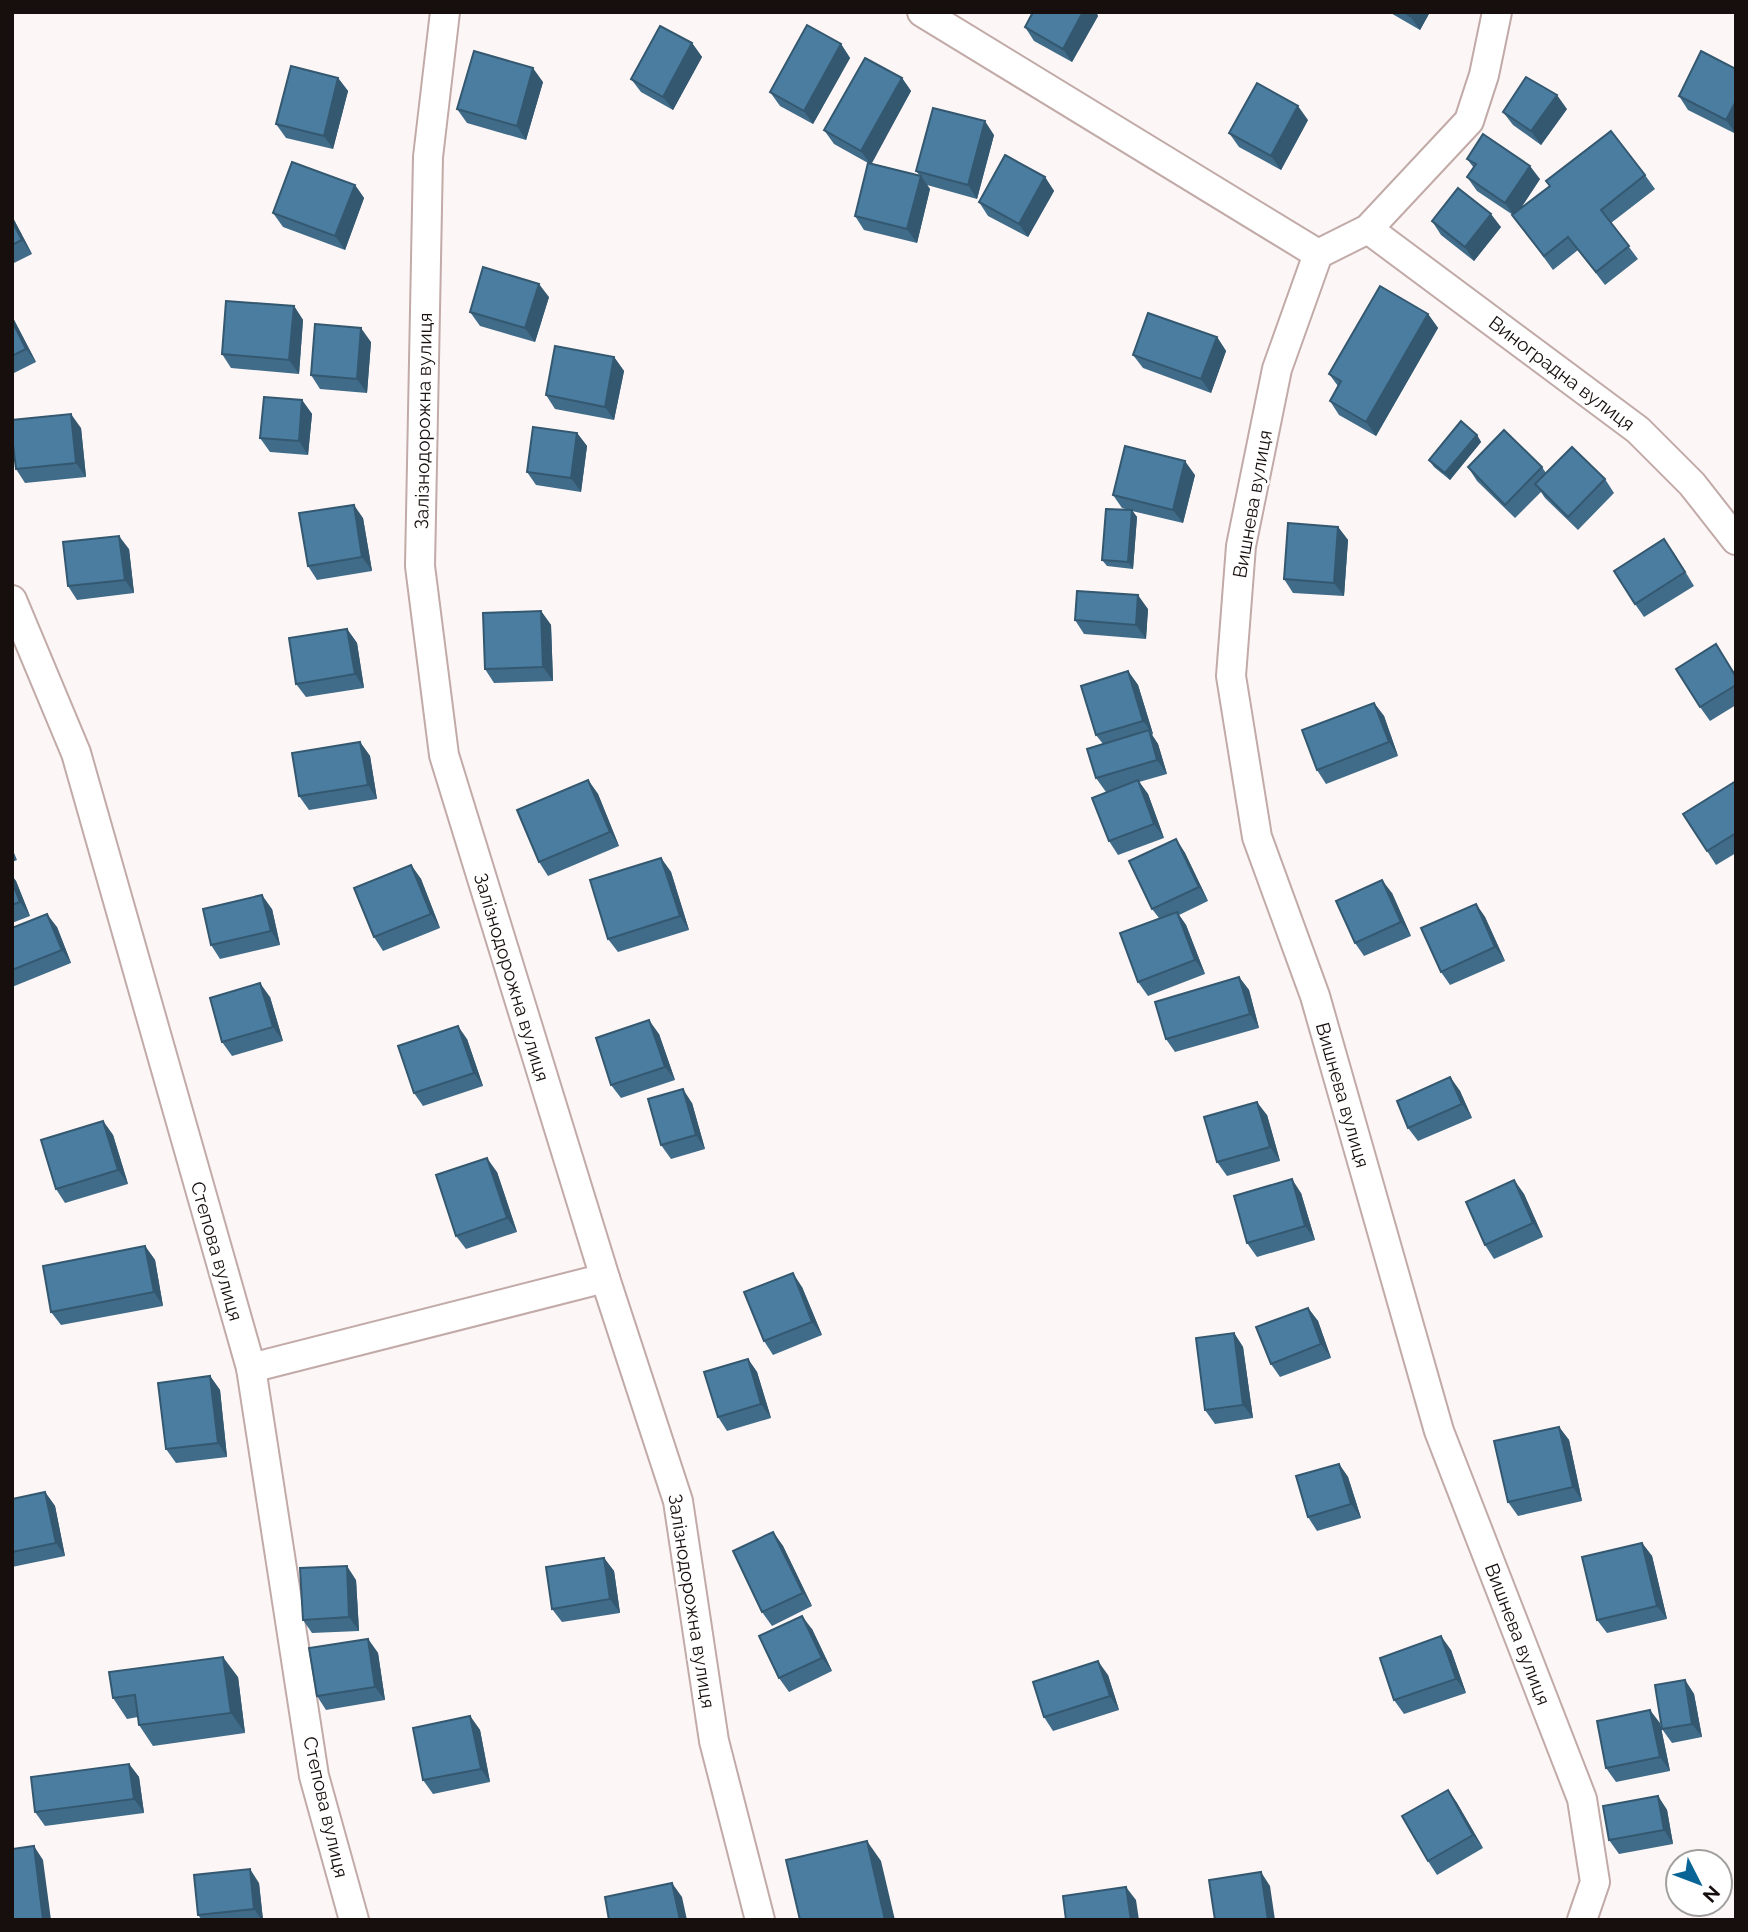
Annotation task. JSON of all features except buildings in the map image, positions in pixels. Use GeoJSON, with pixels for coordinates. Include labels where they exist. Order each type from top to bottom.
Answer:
{"type":"FeatureCollection","features":[{"type":"Feature","properties":{"kind":"street","name":"Залізнодорожна вулиця"},"geometry":{"type":"LineString","coordinates":[[445,12],[428,157],[420,566],[444,755],[605,1278],[678,1501],[714,1741],[760,1920]]}},
{"type":"Feature","properties":{"kind":"street"},"geometry":{"type":"LineString","coordinates":[[922,12],[1318,254],[1368,229],[1469,121],[1484,75],[1497,12]]}},
{"type":"Feature","properties":{"kind":"street","name":"Виноградна вулиця"},"geometry":{"type":"LineString","coordinates":[[1368,229],[1638,430],[1692,484],[1736,540]]}},
{"type":"Feature","properties":{"kind":"street","name":"Вишнева вулиця"},"geometry":{"type":"LineString","coordinates":[[1318,254],[1277,369],[1241,545],[1231,676],[1257,836],[1315,996],[1439,1431],[1582,1799],[1595,1882],[1582,1920]]}},
{"type":"Feature","properties":{"kind":"street","name":"Степова вулиця"},"geometry":{"type":"LineString","coordinates":[[12,600],[76,753],[251,1368],[314,1776],[354,1920]]}},
{"type":"Feature","properties":{"kind":"street"},"geometry":{"type":"LineString","coordinates":[[251,1368],[605,1278]]}}]}
